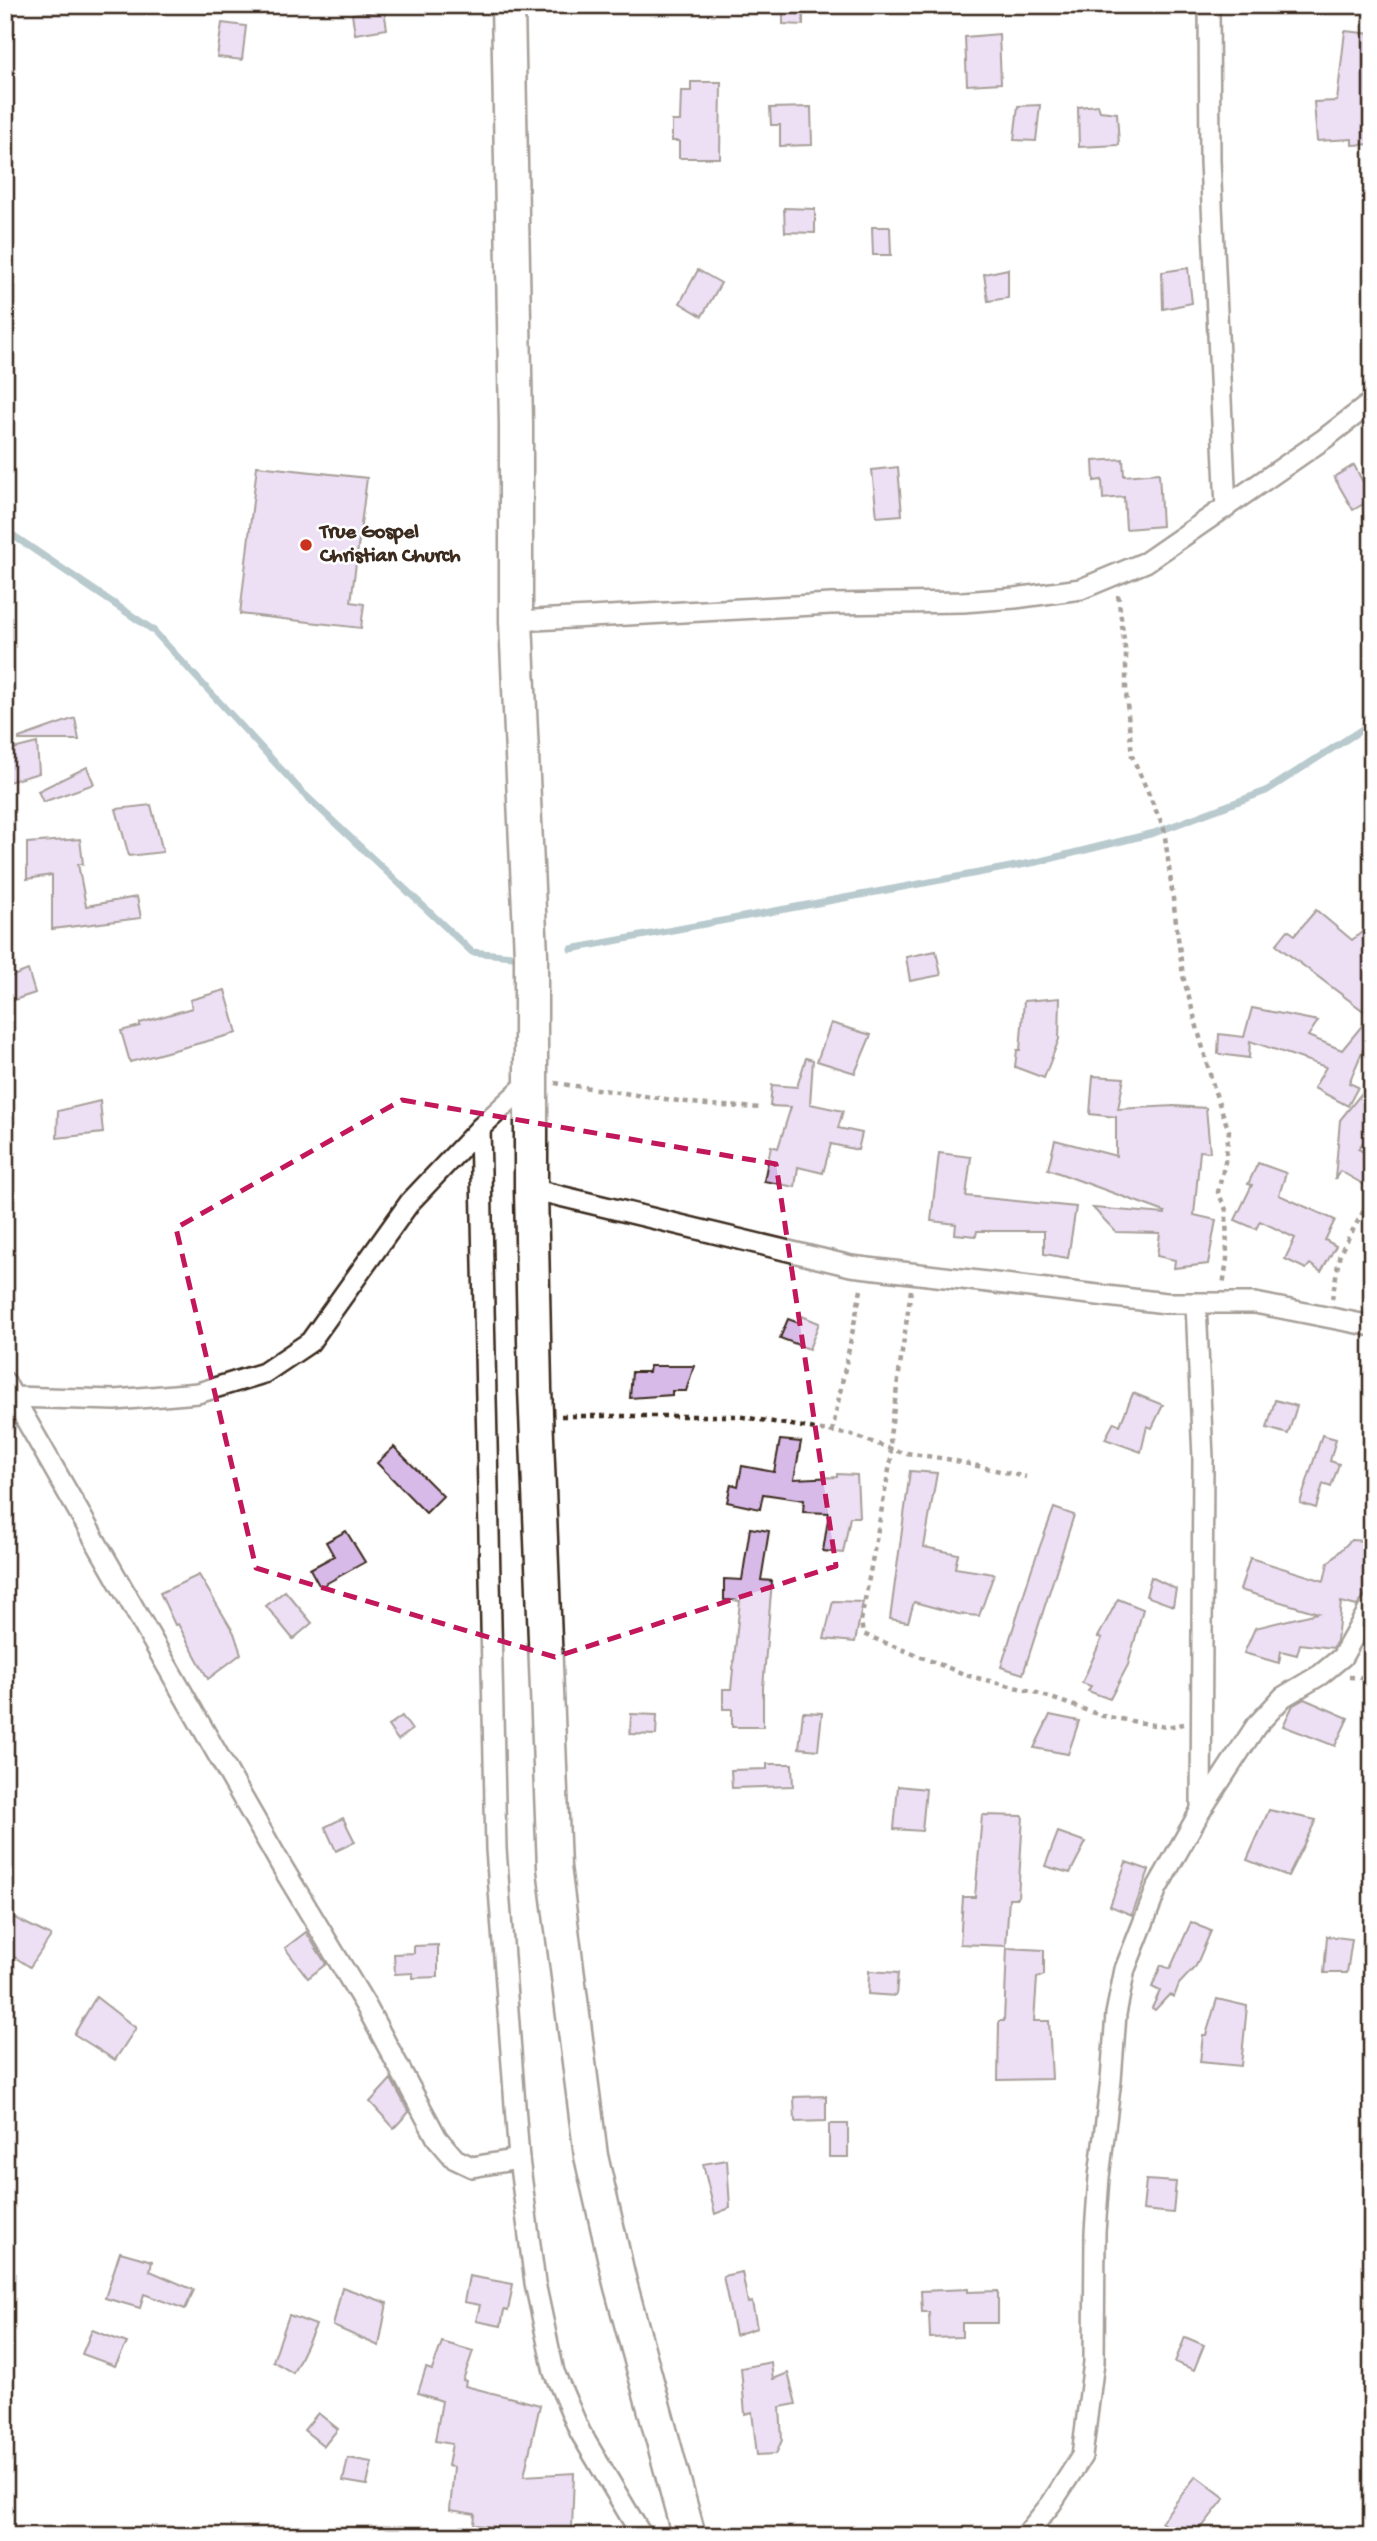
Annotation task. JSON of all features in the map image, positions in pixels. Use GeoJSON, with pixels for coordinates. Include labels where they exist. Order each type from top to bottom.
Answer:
{"type":"FeatureCollection","features":[{"type":"Feature","properties":{"kind":"highway"},"geometry":{"type":"LineString","coordinates":[[508,5],[516,424],[516,621],[531,955],[530,1081],[535,1402],[554,1867],[591,2156],[620,2283],[689,2536]]}},
{"type":"Feature","properties":{"kind":"street"},"geometry":{"type":"LineString","coordinates":[[1209,5],[1210,161],[1226,508]]}},
{"type":"Feature","properties":{"kind":"street"},"geometry":{"type":"LineString","coordinates":[[516,621],[806,605],[905,604],[1015,598],[1081,589],[1146,562],[1226,508],[1372,402]]}},
{"type":"Feature","properties":{"kind":"street"},"geometry":{"type":"LineString","coordinates":[[9,1390],[115,1400],[198,1393],[264,1373],[310,1342],[410,1202],[480,1128],[530,1081]]}},
{"type":"Feature","properties":{"kind":"street"},"geometry":{"type":"LineString","coordinates":[[480,1128],[496,1849],[519,2159],[535,2283],[554,2372],[580,2432],[642,2536]]}},
{"type":"Feature","properties":{"kind":"street"},"geometry":{"type":"LineString","coordinates":[[531,1189],[867,1268],[1166,1303],[1255,1303],[1372,1326]]}},
{"type":"Feature","properties":{"kind":"street"},"geometry":{"type":"LineString","coordinates":[[1196,1304],[1203,1458],[1201,1810]]}},
{"type":"Feature","properties":{"kind":"street"},"geometry":{"type":"LineString","coordinates":[[9,1390],[281,1865],[366,2006],[437,2138],[456,2159],[472,2167],[519,2159]]}},
{"type":"Feature","properties":{"kind":"street"},"geometry":{"type":"LineString","coordinates":[[1025,2536],[1051,2504],[1082,2456],[1094,2362],[1095,2232],[1099,2177],[1116,2014],[1125,1969],[1157,1888],[1201,1810],[1256,1726],[1283,1697],[1320,1675],[1342,1657],[1372,1604]]}},
{"type":"Feature","properties":{"kind":"path"},"geometry":{"type":"LineString","coordinates":[[1115,575],[1126,655],[1126,693],[1132,756],[1164,829],[1183,976],[1215,1092],[1229,1131],[1218,1192],[1226,1210],[1227,1259],[1220,1304]]}},
{"type":"Feature","properties":{"kind":"path"},"geometry":{"type":"LineString","coordinates":[[530,1081],[707,1105],[763,1108]]}},
{"type":"Feature","properties":{"kind":"path"},"geometry":{"type":"LineString","coordinates":[[1329,1317],[1340,1253],[1372,1196]]}},
{"type":"Feature","properties":{"kind":"path"},"geometry":{"type":"LineString","coordinates":[[832,1432],[854,1318],[867,1268]]}},
{"type":"Feature","properties":{"kind":"path"},"geometry":{"type":"LineString","coordinates":[[915,1273],[907,1306],[890,1436],[891,1459],[861,1621],[863,1634],[969,1676],[1031,1691],[1102,1716],[1166,1727],[1188,1723]]}},
{"type":"Feature","properties":{"kind":"path"},"geometry":{"type":"LineString","coordinates":[[558,1416],[737,1416],[852,1435],[900,1452],[1026,1477]]}},
{"type":"Feature","properties":{"kind":"highlighted area"},"geometry":{"type":"Polygon","coordinates":[[[402,1100],[776,1164],[836,1566],[555,1657],[256,1568],[176,1228],[402,1100]]]}},
{"type":"Feature","properties":{"kind":"building"},"geometry":{"type":"Polygon","coordinates":[[[783,5],[803,5],[803,25],[783,24],[783,5]]]}},
{"type":"Feature","properties":{"kind":"building"},"geometry":{"type":"Polygon","coordinates":[[[384,10],[387,29],[355,34],[352,14],[384,10]]]}},
{"type":"Feature","properties":{"kind":"building"},"geometry":{"type":"Polygon","coordinates":[[[222,23],[246,26],[242,60],[217,57],[222,23]]]}},
{"type":"Feature","properties":{"kind":"building"},"geometry":{"type":"Polygon","coordinates":[[[1345,31],[1372,34],[1372,144],[1352,145],[1352,139],[1317,141],[1314,102],[1337,101],[1345,31]]]}},
{"type":"Feature","properties":{"kind":"building"},"geometry":{"type":"Polygon","coordinates":[[[999,34],[1001,83],[967,85],[965,37],[999,34]]]}},
{"type":"Feature","properties":{"kind":"building"},"geometry":{"type":"Polygon","coordinates":[[[691,82],[721,82],[720,158],[679,158],[679,141],[672,141],[672,121],[680,121],[681,91],[691,91],[691,82]]]}},
{"type":"Feature","properties":{"kind":"building"},"geometry":{"type":"Polygon","coordinates":[[[1040,105],[1036,141],[1014,140],[1018,106],[1040,105]]]}},
{"type":"Feature","properties":{"kind":"building"},"geometry":{"type":"Polygon","coordinates":[[[1098,105],[1100,111],[1117,113],[1119,145],[1079,147],[1078,107],[1098,105]]]}},
{"type":"Feature","properties":{"kind":"building"},"geometry":{"type":"Polygon","coordinates":[[[811,107],[812,145],[780,146],[780,125],[771,125],[770,108],[811,107]]]}},
{"type":"Feature","properties":{"kind":"building"},"geometry":{"type":"Polygon","coordinates":[[[784,208],[815,209],[815,233],[785,232],[784,208]]]}},
{"type":"Feature","properties":{"kind":"building"},"geometry":{"type":"Polygon","coordinates":[[[872,227],[890,227],[891,255],[873,255],[872,227]]]}},
{"type":"Feature","properties":{"kind":"building"},"geometry":{"type":"Polygon","coordinates":[[[1188,268],[1192,303],[1163,309],[1162,272],[1188,268]]]}},
{"type":"Feature","properties":{"kind":"building"},"geometry":{"type":"Polygon","coordinates":[[[1008,269],[1008,298],[988,301],[984,274],[1008,269]]]}},
{"type":"Feature","properties":{"kind":"building"},"geometry":{"type":"Polygon","coordinates":[[[698,270],[721,283],[702,316],[680,303],[698,270]]]}},
{"type":"Feature","properties":{"kind":"building"},"geometry":{"type":"Polygon","coordinates":[[[1123,459],[1124,476],[1159,473],[1162,526],[1126,529],[1124,497],[1103,499],[1102,480],[1094,481],[1093,461],[1123,459]]]}},
{"type":"Feature","properties":{"kind":"building"},"geometry":{"type":"Polygon","coordinates":[[[1354,465],[1372,499],[1353,510],[1334,477],[1354,465]]]}},
{"type":"Feature","properties":{"kind":"building"},"geometry":{"type":"Polygon","coordinates":[[[257,466],[367,478],[351,602],[364,604],[361,628],[240,614],[257,466]]]}},
{"type":"Feature","properties":{"kind":"building"},"geometry":{"type":"Polygon","coordinates":[[[898,467],[902,515],[877,517],[872,470],[898,467]]]}},
{"type":"Feature","properties":{"kind":"building"},"geometry":{"type":"Polygon","coordinates":[[[75,718],[79,740],[19,740],[19,738],[75,718]]]}},
{"type":"Feature","properties":{"kind":"building"},"geometry":{"type":"Polygon","coordinates":[[[37,743],[39,773],[5,783],[5,751],[37,743]]]}},
{"type":"Feature","properties":{"kind":"building"},"geometry":{"type":"Polygon","coordinates":[[[87,767],[94,784],[43,802],[38,791],[87,767]]]}},
{"type":"Feature","properties":{"kind":"building"},"geometry":{"type":"Polygon","coordinates":[[[151,805],[163,852],[129,856],[116,809],[151,805]]]}},
{"type":"Feature","properties":{"kind":"building"},"geometry":{"type":"Polygon","coordinates":[[[80,839],[83,864],[78,864],[86,906],[137,897],[141,918],[52,929],[52,875],[27,879],[27,843],[80,839]]]}},
{"type":"Feature","properties":{"kind":"building"},"geometry":{"type":"Polygon","coordinates":[[[1316,910],[1352,940],[1372,924],[1372,1028],[1349,1083],[1358,1087],[1348,1106],[1314,1088],[1326,1067],[1250,1041],[1249,1058],[1218,1054],[1219,1034],[1244,1037],[1252,1008],[1318,1021],[1308,1036],[1342,1050],[1370,1016],[1276,945],[1288,930],[1295,935],[1316,910]]]}},
{"type":"Feature","properties":{"kind":"building"},"geometry":{"type":"Polygon","coordinates":[[[936,951],[941,975],[910,981],[906,957],[936,951]]]}},
{"type":"Feature","properties":{"kind":"building"},"geometry":{"type":"Polygon","coordinates":[[[28,970],[35,993],[5,1003],[5,979],[28,970]]]}},
{"type":"Feature","properties":{"kind":"building"},"geometry":{"type":"Polygon","coordinates":[[[225,990],[237,1033],[130,1062],[121,1031],[192,1008],[190,1000],[225,990]]]}},
{"type":"Feature","properties":{"kind":"building"},"geometry":{"type":"Polygon","coordinates":[[[1060,998],[1059,1039],[1044,1078],[1015,1067],[1017,1050],[1020,1050],[1024,1001],[1060,998]]]}},
{"type":"Feature","properties":{"kind":"building"},"geometry":{"type":"Polygon","coordinates":[[[831,1023],[871,1035],[855,1073],[817,1061],[831,1023]]]}},
{"type":"Feature","properties":{"kind":"building"},"geometry":{"type":"Polygon","coordinates":[[[806,1058],[813,1060],[810,1104],[843,1111],[838,1128],[862,1133],[858,1150],[831,1144],[823,1173],[798,1167],[795,1187],[764,1181],[771,1146],[778,1148],[791,1107],[770,1106],[772,1085],[797,1087],[806,1058]]]}},
{"type":"Feature","properties":{"kind":"building"},"geometry":{"type":"Polygon","coordinates":[[[1093,1076],[1124,1078],[1118,1109],[1174,1106],[1206,1108],[1210,1152],[1200,1151],[1194,1215],[1216,1220],[1208,1264],[1174,1268],[1175,1260],[1157,1256],[1160,1233],[1116,1232],[1093,1208],[1165,1212],[1048,1169],[1055,1140],[1116,1156],[1116,1117],[1090,1114],[1093,1076]]]}},
{"type":"Feature","properties":{"kind":"building"},"geometry":{"type":"Polygon","coordinates":[[[1361,1094],[1372,1100],[1372,1132],[1358,1149],[1372,1156],[1372,1189],[1340,1171],[1335,1179],[1340,1120],[1361,1094]]]}},
{"type":"Feature","properties":{"kind":"building"},"geometry":{"type":"Polygon","coordinates":[[[100,1101],[103,1133],[57,1138],[58,1111],[100,1101]]]}},
{"type":"Feature","properties":{"kind":"building"},"geometry":{"type":"Polygon","coordinates":[[[939,1153],[971,1157],[966,1196],[1076,1207],[1068,1258],[1044,1254],[1044,1231],[977,1231],[976,1236],[955,1234],[956,1224],[931,1221],[939,1153]]]}},
{"type":"Feature","properties":{"kind":"building"},"geometry":{"type":"Polygon","coordinates":[[[1258,1163],[1286,1173],[1279,1195],[1335,1220],[1325,1240],[1336,1246],[1321,1272],[1310,1264],[1306,1269],[1285,1259],[1295,1238],[1260,1221],[1256,1229],[1235,1220],[1252,1185],[1248,1184],[1258,1163]]]}},
{"type":"Feature","properties":{"kind":"building"},"geometry":{"type":"Polygon","coordinates":[[[802,1316],[819,1323],[809,1349],[780,1338],[788,1319],[799,1323],[802,1316]]]}},
{"type":"Feature","properties":{"kind":"building"},"geometry":{"type":"Polygon","coordinates":[[[650,1366],[694,1366],[686,1391],[672,1391],[672,1395],[630,1398],[632,1372],[649,1372],[650,1366]]]}},
{"type":"Feature","properties":{"kind":"building"},"geometry":{"type":"Polygon","coordinates":[[[1133,1393],[1163,1405],[1152,1428],[1147,1426],[1141,1452],[1105,1439],[1114,1422],[1120,1425],[1133,1393]]]}},
{"type":"Feature","properties":{"kind":"building"},"geometry":{"type":"Polygon","coordinates":[[[1275,1400],[1297,1406],[1288,1434],[1267,1428],[1275,1400]]]}},
{"type":"Feature","properties":{"kind":"building"},"geometry":{"type":"Polygon","coordinates":[[[1322,1435],[1336,1439],[1330,1461],[1339,1464],[1331,1487],[1323,1484],[1316,1508],[1300,1503],[1322,1435]]]}},
{"type":"Feature","properties":{"kind":"building"},"geometry":{"type":"Polygon","coordinates":[[[780,1440],[801,1442],[794,1479],[837,1477],[837,1474],[857,1475],[859,1517],[850,1517],[843,1553],[823,1551],[829,1513],[803,1512],[804,1500],[763,1494],[760,1509],[727,1502],[731,1484],[738,1486],[742,1466],[774,1472],[780,1440]]]}},
{"type":"Feature","properties":{"kind":"building"},"geometry":{"type":"Polygon","coordinates":[[[394,1447],[443,1496],[426,1513],[377,1463],[394,1447]]]}},
{"type":"Feature","properties":{"kind":"building"},"geometry":{"type":"Polygon","coordinates":[[[910,1471],[937,1473],[924,1547],[958,1554],[955,1568],[994,1574],[979,1616],[958,1614],[914,1602],[908,1622],[890,1619],[910,1471]]]}},
{"type":"Feature","properties":{"kind":"building"},"geometry":{"type":"Polygon","coordinates":[[[1054,1508],[1074,1515],[1023,1674],[1001,1667],[1054,1508]]]}},
{"type":"Feature","properties":{"kind":"building"},"geometry":{"type":"Polygon","coordinates":[[[750,1528],[769,1531],[761,1580],[772,1581],[763,1688],[763,1727],[732,1727],[732,1709],[723,1709],[723,1689],[731,1689],[740,1601],[724,1600],[724,1579],[742,1580],[750,1528]]]}},
{"type":"Feature","properties":{"kind":"building"},"geometry":{"type":"Polygon","coordinates":[[[346,1531],[365,1562],[320,1587],[310,1569],[334,1556],[326,1542],[346,1531]]]}},
{"type":"Feature","properties":{"kind":"building"},"geometry":{"type":"Polygon","coordinates":[[[1351,1540],[1367,1541],[1372,1567],[1365,1595],[1357,1606],[1341,1602],[1337,1641],[1333,1648],[1300,1644],[1297,1655],[1281,1651],[1279,1663],[1244,1653],[1255,1628],[1318,1613],[1240,1590],[1250,1558],[1324,1581],[1328,1563],[1351,1540]]]}},
{"type":"Feature","properties":{"kind":"building"},"geometry":{"type":"Polygon","coordinates":[[[199,1575],[234,1633],[241,1654],[208,1679],[178,1624],[175,1625],[160,1593],[199,1575]]]}},
{"type":"Feature","properties":{"kind":"building"},"geometry":{"type":"Polygon","coordinates":[[[1151,1577],[1176,1589],[1173,1606],[1146,1596],[1151,1577]]]}},
{"type":"Feature","properties":{"kind":"building"},"geometry":{"type":"Polygon","coordinates":[[[285,1591],[312,1623],[293,1639],[266,1606],[285,1591]]]}},
{"type":"Feature","properties":{"kind":"building"},"geometry":{"type":"Polygon","coordinates":[[[1118,1599],[1143,1609],[1128,1665],[1110,1699],[1088,1691],[1091,1686],[1082,1683],[1102,1638],[1098,1637],[1118,1599]]]}},
{"type":"Feature","properties":{"kind":"building"},"geometry":{"type":"Polygon","coordinates":[[[833,1601],[863,1602],[855,1642],[824,1639],[833,1601]]]}},
{"type":"Feature","properties":{"kind":"building"},"geometry":{"type":"Polygon","coordinates":[[[1304,1699],[1348,1718],[1335,1746],[1283,1726],[1293,1705],[1304,1699]]]}},
{"type":"Feature","properties":{"kind":"building"},"geometry":{"type":"Polygon","coordinates":[[[803,1712],[822,1713],[818,1750],[799,1748],[803,1712]]]}},
{"type":"Feature","properties":{"kind":"building"},"geometry":{"type":"Polygon","coordinates":[[[631,1714],[657,1715],[656,1735],[630,1734],[631,1714]]]}},
{"type":"Feature","properties":{"kind":"building"},"geometry":{"type":"Polygon","coordinates":[[[1050,1715],[1079,1721],[1068,1754],[1034,1748],[1050,1715]]]}},
{"type":"Feature","properties":{"kind":"building"},"geometry":{"type":"Polygon","coordinates":[[[402,1716],[412,1730],[398,1740],[388,1726],[402,1716]]]}},
{"type":"Feature","properties":{"kind":"building"},"geometry":{"type":"Polygon","coordinates":[[[767,1764],[792,1764],[793,1786],[732,1788],[731,1770],[767,1769],[767,1764]]]}},
{"type":"Feature","properties":{"kind":"building"},"geometry":{"type":"Polygon","coordinates":[[[898,1786],[926,1789],[922,1831],[894,1829],[898,1786]]]}},
{"type":"Feature","properties":{"kind":"building"},"geometry":{"type":"Polygon","coordinates":[[[1269,1810],[1316,1820],[1288,1876],[1247,1860],[1269,1810]]]}},
{"type":"Feature","properties":{"kind":"building"},"geometry":{"type":"Polygon","coordinates":[[[982,1815],[1023,1816],[1018,1898],[1009,1898],[1006,1946],[960,1944],[963,1897],[975,1897],[982,1815]]]}},
{"type":"Feature","properties":{"kind":"building"},"geometry":{"type":"Polygon","coordinates":[[[343,1818],[355,1842],[336,1851],[325,1827],[343,1818]]]}},
{"type":"Feature","properties":{"kind":"building"},"geometry":{"type":"Polygon","coordinates":[[[1058,1832],[1086,1842],[1070,1873],[1045,1866],[1058,1832]]]}},
{"type":"Feature","properties":{"kind":"building"},"geometry":{"type":"Polygon","coordinates":[[[1126,1862],[1149,1870],[1132,1915],[1110,1906],[1126,1862]]]}},
{"type":"Feature","properties":{"kind":"building"},"geometry":{"type":"Polygon","coordinates":[[[5,1913],[51,1936],[30,1967],[5,1951],[5,1913]]]}},
{"type":"Feature","properties":{"kind":"building"},"geometry":{"type":"Polygon","coordinates":[[[1191,1922],[1211,1931],[1196,1966],[1179,1984],[1174,1997],[1169,1995],[1155,2010],[1152,2008],[1160,1991],[1152,1987],[1161,1965],[1170,1969],[1191,1922]]]}},
{"type":"Feature","properties":{"kind":"building"},"geometry":{"type":"Polygon","coordinates":[[[306,1932],[326,1964],[308,1978],[285,1948],[306,1932]]]}},
{"type":"Feature","properties":{"kind":"building"},"geometry":{"type":"Polygon","coordinates":[[[1327,1936],[1352,1939],[1347,1973],[1324,1973],[1327,1936]]]}},
{"type":"Feature","properties":{"kind":"building"},"geometry":{"type":"Polygon","coordinates":[[[438,1945],[438,1977],[413,1978],[413,1973],[395,1974],[394,1954],[414,1953],[414,1946],[438,1945]]]}},
{"type":"Feature","properties":{"kind":"building"},"geometry":{"type":"Polygon","coordinates":[[[1007,1948],[1044,1950],[1044,1975],[1037,1978],[1034,2021],[1049,2021],[1052,2079],[998,2080],[999,2021],[1004,2021],[1007,1948]]]}},
{"type":"Feature","properties":{"kind":"building"},"geometry":{"type":"Polygon","coordinates":[[[869,1971],[898,1973],[896,1996],[868,1994],[869,1971]]]}},
{"type":"Feature","properties":{"kind":"building"},"geometry":{"type":"Polygon","coordinates":[[[96,1997],[136,2028],[115,2060],[74,2034],[96,1997]]]}},
{"type":"Feature","properties":{"kind":"building"},"geometry":{"type":"Polygon","coordinates":[[[1217,1999],[1247,2006],[1241,2066],[1200,2062],[1203,2035],[1206,2035],[1217,1999]]]}},
{"type":"Feature","properties":{"kind":"building"},"geometry":{"type":"Polygon","coordinates":[[[391,2079],[409,2112],[394,2128],[370,2102],[391,2079]]]}},
{"type":"Feature","properties":{"kind":"building"},"geometry":{"type":"Polygon","coordinates":[[[826,2096],[826,2121],[795,2122],[794,2097],[826,2096]]]}},
{"type":"Feature","properties":{"kind":"building"},"geometry":{"type":"Polygon","coordinates":[[[829,2124],[848,2124],[848,2157],[829,2157],[829,2124]]]}},
{"type":"Feature","properties":{"kind":"building"},"geometry":{"type":"Polygon","coordinates":[[[727,2160],[730,2208],[715,2214],[703,2164],[727,2160]]]}},
{"type":"Feature","properties":{"kind":"building"},"geometry":{"type":"Polygon","coordinates":[[[1146,2180],[1176,2182],[1173,2213],[1143,2210],[1146,2180]]]}},
{"type":"Feature","properties":{"kind":"building"},"geometry":{"type":"Polygon","coordinates":[[[120,2252],[152,2261],[150,2271],[194,2290],[185,2309],[144,2294],[140,2308],[105,2298],[120,2252]]]}},
{"type":"Feature","properties":{"kind":"building"},"geometry":{"type":"Polygon","coordinates":[[[742,2272],[748,2303],[752,2302],[757,2328],[735,2335],[723,2276],[742,2272]]]}},
{"type":"Feature","properties":{"kind":"building"},"geometry":{"type":"Polygon","coordinates":[[[469,2276],[513,2284],[508,2311],[504,2310],[501,2326],[476,2321],[480,2305],[464,2302],[469,2276]]]}},
{"type":"Feature","properties":{"kind":"building"},"geometry":{"type":"Polygon","coordinates":[[[342,2287],[387,2303],[379,2346],[333,2326],[342,2287]]]}},
{"type":"Feature","properties":{"kind":"building"},"geometry":{"type":"Polygon","coordinates":[[[968,2289],[968,2292],[998,2291],[998,2323],[962,2323],[962,2337],[930,2338],[929,2312],[922,2312],[921,2291],[968,2289]]]}},
{"type":"Feature","properties":{"kind":"building"},"geometry":{"type":"Polygon","coordinates":[[[289,2315],[316,2325],[293,2373],[273,2361],[289,2315]]]}},
{"type":"Feature","properties":{"kind":"building"},"geometry":{"type":"Polygon","coordinates":[[[92,2330],[127,2343],[115,2366],[82,2354],[92,2330]]]}},
{"type":"Feature","properties":{"kind":"building"},"geometry":{"type":"Polygon","coordinates":[[[1185,2337],[1204,2345],[1194,2370],[1175,2362],[1185,2337]]]}},
{"type":"Feature","properties":{"kind":"building"},"geometry":{"type":"Polygon","coordinates":[[[442,2342],[473,2351],[463,2380],[466,2381],[465,2386],[540,2405],[524,2476],[574,2473],[572,2529],[535,2532],[474,2525],[475,2514],[450,2510],[454,2467],[448,2466],[452,2444],[435,2441],[442,2401],[418,2393],[426,2368],[432,2370],[442,2342]]]}},
{"type":"Feature","properties":{"kind":"building"},"geometry":{"type":"Polygon","coordinates":[[[771,2362],[773,2379],[788,2373],[796,2404],[780,2407],[782,2440],[776,2454],[757,2455],[752,2412],[745,2414],[741,2368],[771,2362]]]}},
{"type":"Feature","properties":{"kind":"building"},"geometry":{"type":"Polygon","coordinates":[[[318,2413],[338,2429],[324,2446],[304,2430],[318,2413]]]}},
{"type":"Feature","properties":{"kind":"building"},"geometry":{"type":"Polygon","coordinates":[[[348,2458],[372,2462],[367,2485],[343,2481],[348,2458]]]}},
{"type":"Feature","properties":{"kind":"building"},"geometry":{"type":"Polygon","coordinates":[[[1196,2476],[1225,2498],[1195,2536],[1179,2536],[1161,2522],[1196,2476]]]}},
{"type":"Feature","properties":{"kind":"waterway"},"geometry":{"type":"LineString","coordinates":[[5,530],[153,630],[302,792],[472,952],[512,956]]}},
{"type":"Feature","properties":{"kind":"waterway"},"geometry":{"type":"LineString","coordinates":[[571,949],[1037,862],[1154,833],[1266,791],[1372,723]]}},
{"type":"Feature","properties":{"kind":"place","name":"True Gospel Christian Church"},"geometry":{"type":"Point","coordinates":[306,545]}}]}
